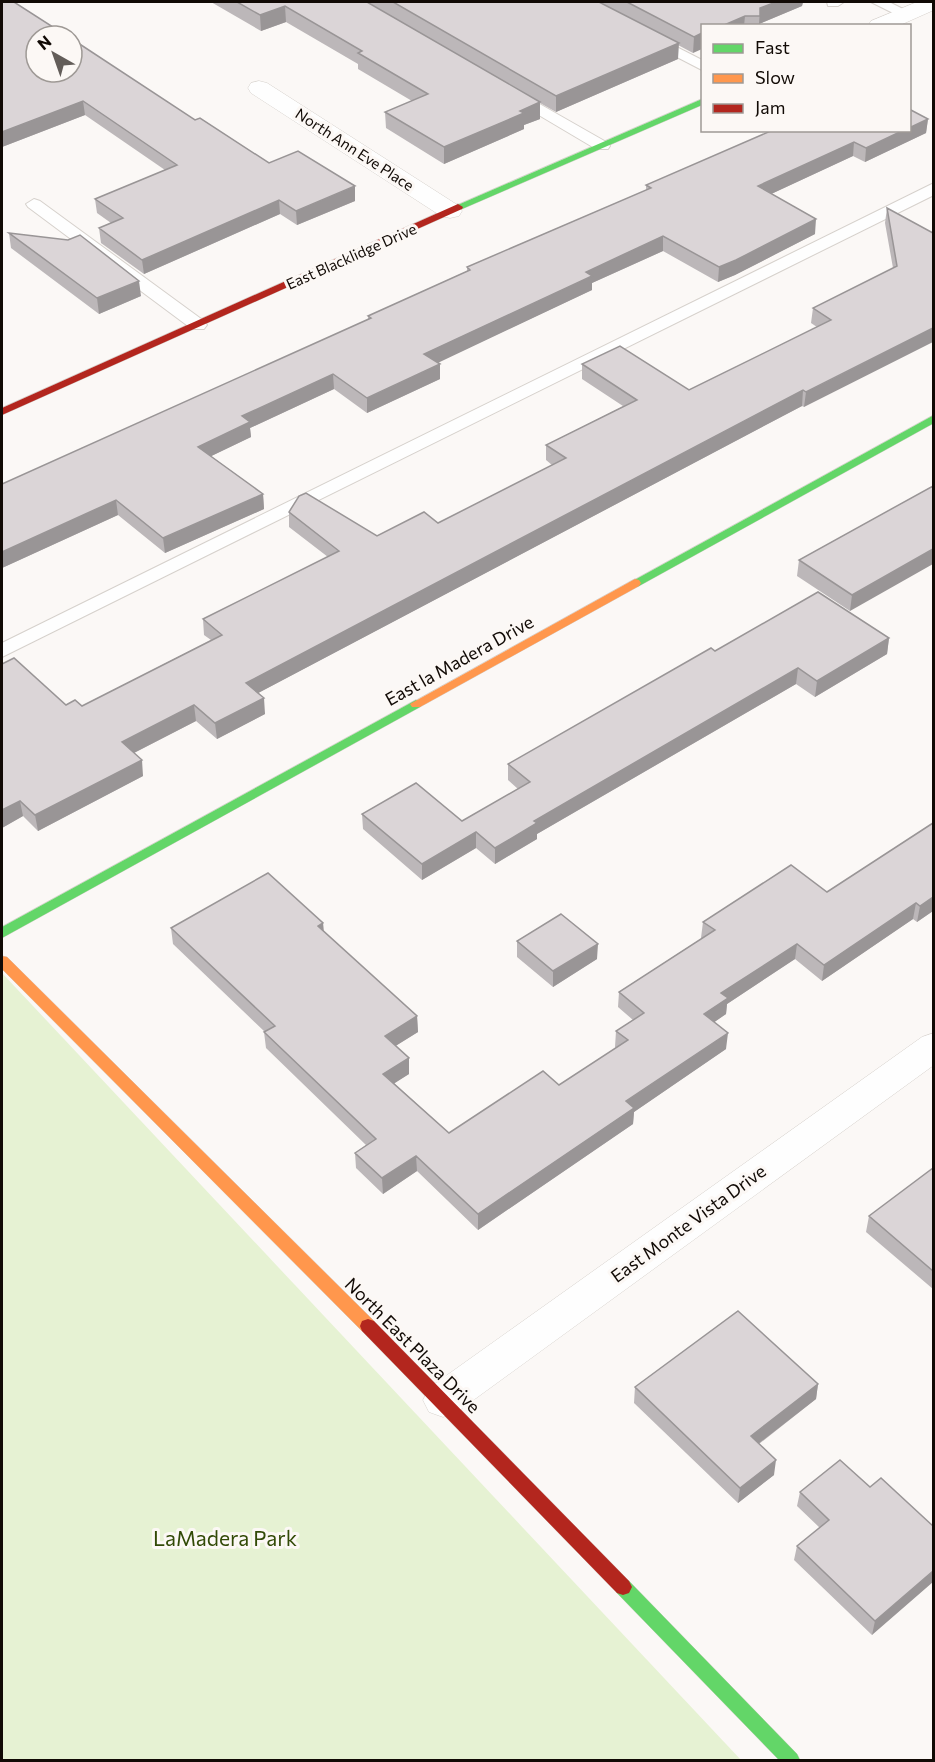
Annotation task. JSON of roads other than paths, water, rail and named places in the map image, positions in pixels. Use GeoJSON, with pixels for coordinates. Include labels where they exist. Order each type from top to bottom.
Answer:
{"type":"FeatureCollection","features":[{"type":"Feature","properties":{"kind":"street"},"geometry":{"type":"LineString","coordinates":[[884,24],[933,2]]}},
{"type":"Feature","properties":{"kind":"street","name":"North Ann Eve Place"},"geometry":{"type":"LineString","coordinates":[[259,88],[450,211]]}},
{"type":"Feature","properties":{"kind":"street","name":"East Blacklidge Drive"},"geometry":{"type":"LineString","coordinates":[[2,412],[450,211],[701,102]]}},
{"type":"Feature","properties":{"kind":"street","name":"East la Madera Drive"},"geometry":{"type":"LineString","coordinates":[[2,933],[933,418]]}},
{"type":"Feature","properties":{"kind":"street","name":"North East Plaza Drive"},"geometry":{"type":"LineString","coordinates":[[2,962],[443,1400],[791,1761]]}},
{"type":"Feature","properties":{"kind":"street","name":"East Monte Vista Drive"},"geometry":{"type":"LineString","coordinates":[[443,1400],[933,1046]]}},
{"type":"Feature","properties":{"kind":"lane"},"geometry":{"type":"LineString","coordinates":[[878,2],[906,14]]}},
{"type":"Feature","properties":{"kind":"lane"},"geometry":{"type":"LineString","coordinates":[[633,28],[701,65]]}},
{"type":"Feature","properties":{"kind":"lane"},"geometry":{"type":"LineString","coordinates":[[498,86],[602,146]]}},
{"type":"Feature","properties":{"kind":"lane"},"geometry":{"type":"LineString","coordinates":[[2,651],[933,188]]}},
{"type":"Feature","properties":{"kind":"lane"},"geometry":{"type":"LineString","coordinates":[[34,204],[198,325]]}},
{"type":"Feature","properties":{"kind":"park label","name":"LaMadera Park"},"geometry":{"type":"Point","coordinates":[225,1537]}}]}
